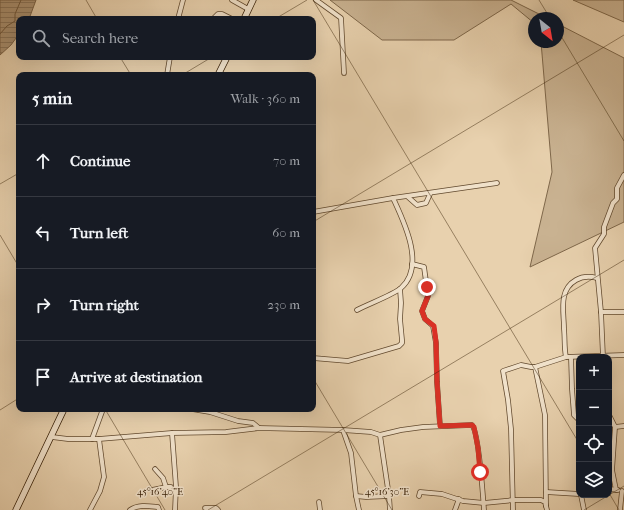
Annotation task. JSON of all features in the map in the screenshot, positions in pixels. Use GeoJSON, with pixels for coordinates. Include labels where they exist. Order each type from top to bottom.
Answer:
{"type":"FeatureCollection","features":[{"type":"Feature","properties":{"kind":"main road"},"geometry":{"type":"LineString","coordinates":[[245,16],[253,0]]}},
{"type":"Feature","properties":{"kind":"main road"},"geometry":{"type":"LineString","coordinates":[[220,72],[226,60]]}},
{"type":"Feature","properties":{"kind":"main road"},"geometry":{"type":"LineString","coordinates":[[16,510],[63,412]]}},
{"type":"Feature","properties":{"kind":"street"},"geometry":{"type":"LineString","coordinates":[[179,16],[183,0]]}},
{"type":"Feature","properties":{"kind":"street"},"geometry":{"type":"LineString","coordinates":[[232,0],[248,9]]}},
{"type":"Feature","properties":{"kind":"street"},"geometry":{"type":"LineString","coordinates":[[316,0],[341,18],[344,73]]}},
{"type":"Feature","properties":{"kind":"street"},"geometry":{"type":"LineString","coordinates":[[216,16],[218,14],[222,14],[226,16]]}},
{"type":"Feature","properties":{"kind":"street"},"geometry":{"type":"LineString","coordinates":[[168,72],[170,60]]}},
{"type":"Feature","properties":{"kind":"street"},"geometry":{"type":"LineString","coordinates":[[222,60],[224,64]]}},
{"type":"Feature","properties":{"kind":"street"},"geometry":{"type":"LineString","coordinates":[[603,354],[601,312],[595,248],[604,234],[604,227],[613,203],[617,199],[617,188],[624,175]]}},
{"type":"Feature","properties":{"kind":"street"},"geometry":{"type":"LineString","coordinates":[[316,211],[497,183]]}},
{"type":"Feature","properties":{"kind":"street"},"geometry":{"type":"LineString","coordinates":[[408,197],[417,205],[426,203],[430,194]]}},
{"type":"Feature","properties":{"kind":"street"},"geometry":{"type":"LineString","coordinates":[[357,310],[400,289],[409,276],[413,252],[406,226],[394,198]]}},
{"type":"Feature","properties":{"kind":"street"},"geometry":{"type":"LineString","coordinates":[[412,264],[424,267],[428,296],[422,311],[425,319],[434,326],[440,426]]}},
{"type":"Feature","properties":{"kind":"street"},"geometry":{"type":"LineString","coordinates":[[566,357],[563,297],[571,283],[584,277],[597,278]]}},
{"type":"Feature","properties":{"kind":"street"},"geometry":{"type":"LineString","coordinates":[[316,358],[348,361],[398,346],[402,343],[400,319],[402,303],[400,289]]}},
{"type":"Feature","properties":{"kind":"street"},"geometry":{"type":"LineString","coordinates":[[601,312],[624,312]]}},
{"type":"Feature","properties":{"kind":"street"},"geometry":{"type":"LineString","coordinates":[[612,356],[624,355]]}},
{"type":"Feature","properties":{"kind":"street"},"geometry":{"type":"LineString","coordinates":[[513,510],[514,500],[511,429],[503,371],[521,365],[535,367],[566,357],[576,357]]}},
{"type":"Feature","properties":{"kind":"street"},"geometry":{"type":"LineString","coordinates":[[571,357],[574,415],[576,417]]}},
{"type":"Feature","properties":{"kind":"street"},"geometry":{"type":"LineString","coordinates":[[535,367],[545,415],[546,508]]}},
{"type":"Feature","properties":{"kind":"street"},"geometry":{"type":"LineString","coordinates":[[92,439],[103,412]]}},
{"type":"Feature","properties":{"kind":"street"},"geometry":{"type":"LineString","coordinates":[[210,412],[238,421],[253,423],[259,428]]}},
{"type":"Feature","properties":{"kind":"street"},"geometry":{"type":"LineString","coordinates":[[612,420],[615,426],[612,470],[616,490]]}},
{"type":"Feature","properties":{"kind":"street"},"geometry":{"type":"LineString","coordinates":[[52,437],[68,439],[99,439],[172,433],[226,432],[259,428],[343,430],[371,432],[380,435],[401,430],[440,426],[472,425],[474,427],[478,448],[484,510]]}},
{"type":"Feature","properties":{"kind":"street"},"geometry":{"type":"LineString","coordinates":[[615,426],[624,426]]}},
{"type":"Feature","properties":{"kind":"street"},"geometry":{"type":"LineString","coordinates":[[343,430],[350,453],[359,510]]}},
{"type":"Feature","properties":{"kind":"street"},"geometry":{"type":"LineString","coordinates":[[172,433],[175,510]]}},
{"type":"Feature","properties":{"kind":"street"},"geometry":{"type":"LineString","coordinates":[[380,435],[390,510]]}},
{"type":"Feature","properties":{"kind":"street"},"geometry":{"type":"LineString","coordinates":[[90,510],[100,491],[104,477],[99,439]]}},
{"type":"Feature","properties":{"kind":"street"},"geometry":{"type":"LineString","coordinates":[[155,469],[163,478],[166,486],[173,487]]}},
{"type":"Feature","properties":{"kind":"street"},"geometry":{"type":"LineString","coordinates":[[152,490],[173,487]]}},
{"type":"Feature","properties":{"kind":"street"},"geometry":{"type":"LineString","coordinates":[[612,489],[623,491],[620,510]]}},
{"type":"Feature","properties":{"kind":"street"},"geometry":{"type":"LineString","coordinates":[[419,496],[420,492],[442,494],[463,501],[484,503],[514,500],[541,500],[545,502],[546,508]]}},
{"type":"Feature","properties":{"kind":"street"},"geometry":{"type":"LineString","coordinates":[[546,492],[576,494]]}},
{"type":"Feature","properties":{"kind":"street"},"geometry":{"type":"LineString","coordinates":[[356,496],[389,496]]}},
{"type":"Feature","properties":{"kind":"street"},"geometry":{"type":"LineString","coordinates":[[581,498],[584,510]]}},
{"type":"Feature","properties":{"kind":"street"},"geometry":{"type":"LineString","coordinates":[[455,510],[459,499]]}},
{"type":"Feature","properties":{"kind":"street"},"geometry":{"type":"LineString","coordinates":[[319,502],[320,510]]}},
{"type":"Feature","properties":{"kind":"street"},"geometry":{"type":"LineString","coordinates":[[130,510],[135,507],[146,506],[158,507],[159,510]]}},
{"type":"Feature","properties":{"kind":"street"},"geometry":{"type":"LineString","coordinates":[[205,508],[216,508],[218,510]]}},
{"type":"Feature","properties":{"kind":"shaded area"},"geometry":{"type":"Polygon","coordinates":[[[330,0],[511,0],[535,12],[528,12],[528,18],[511,4],[454,40],[382,40],[330,0]]]}},
{"type":"Feature","properties":{"kind":"shaded area"},"geometry":{"type":"Polygon","coordinates":[[[573,0],[624,0],[624,22],[573,0]]]}},
{"type":"Feature","properties":{"kind":"shaded area"},"geometry":{"type":"Polygon","coordinates":[[[564,27],[624,58],[624,222],[530,267],[552,172],[542,48],[564,48],[564,27]]]}},
{"type":"Feature","properties":{"kind":"water"},"geometry":{"type":"Polygon","coordinates":[[[0,0],[36,0],[30,16],[16,16],[16,38],[0,55],[0,0]]]}},
{"type":"Feature","properties":{"kind":"route"},"geometry":{"type":"LineString","coordinates":[[427,287],[428,296],[422,311],[425,319],[434,326],[440,426],[472,425],[474,427],[476,430],[480,472]]}}]}
